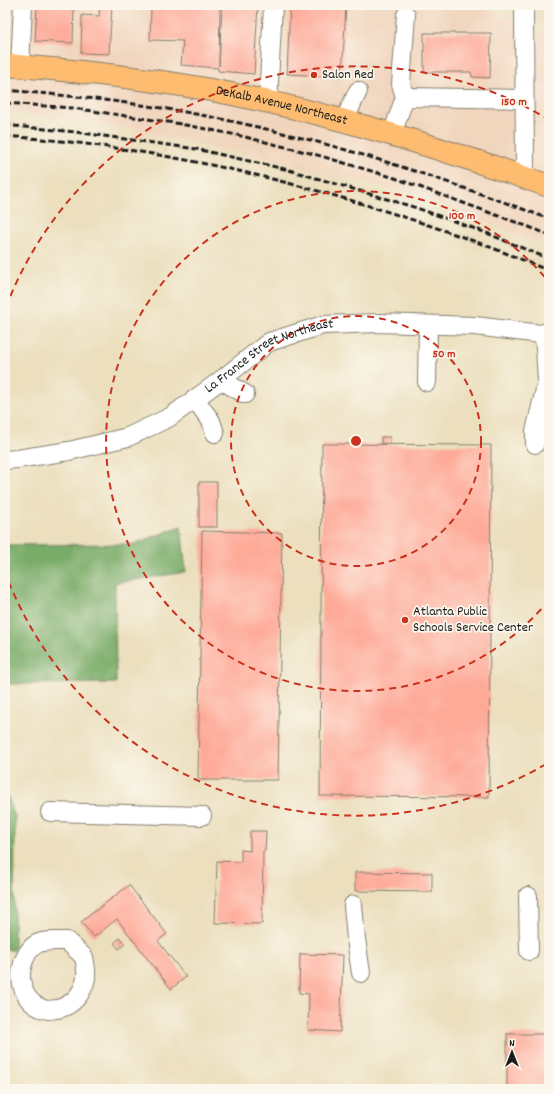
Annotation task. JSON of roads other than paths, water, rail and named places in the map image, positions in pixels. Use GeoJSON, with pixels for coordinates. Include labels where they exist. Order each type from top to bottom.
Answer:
{"type":"FeatureCollection","features":[{"type":"Feature","properties":{"kind":"main road","name":"DeKalb Avenue Northeast"},"geometry":{"type":"LineString","coordinates":[[12,65],[80,71],[200,88],[268,102],[392,134],[549,186]]}},
{"type":"Feature","properties":{"kind":"street"},"geometry":{"type":"LineString","coordinates":[[12,65],[23,5]]}},
{"type":"Feature","properties":{"kind":"street"},"geometry":{"type":"LineString","coordinates":[[268,102],[273,5]]}},
{"type":"Feature","properties":{"kind":"street"},"geometry":{"type":"LineString","coordinates":[[524,5],[525,177]]}},
{"type":"Feature","properties":{"kind":"street"},"geometry":{"type":"LineString","coordinates":[[392,134],[405,97],[401,84],[406,14]]}},
{"type":"Feature","properties":{"kind":"street"},"geometry":{"type":"LineString","coordinates":[[344,121],[358,91]]}},
{"type":"Feature","properties":{"kind":"street"},"geometry":{"type":"LineString","coordinates":[[405,97],[524,99]]}},
{"type":"Feature","properties":{"kind":"street","name":"La France Street Northeast"},"geometry":{"type":"LineString","coordinates":[[5,460],[17,460],[69,451],[128,437],[170,417],[221,380],[269,342],[323,325],[379,324],[475,326],[546,334]]}},
{"type":"Feature","properties":{"kind":"street"},"geometry":{"type":"LineString","coordinates":[[427,382],[428,325]]}},
{"type":"Feature","properties":{"kind":"street"},"geometry":{"type":"LineString","coordinates":[[535,444],[535,432],[547,381],[546,334]]}},
{"type":"Feature","properties":{"kind":"street"},"geometry":{"type":"LineString","coordinates":[[221,380],[245,394]]}},
{"type":"Feature","properties":{"kind":"street"},"geometry":{"type":"LineString","coordinates":[[195,399],[211,421],[214,433]]}},
{"type":"Feature","properties":{"kind":"street"},"geometry":{"type":"LineString","coordinates":[[50,812],[202,816]]}},
{"type":"Feature","properties":{"kind":"street"},"geometry":{"type":"LineString","coordinates":[[528,896],[529,951]]}},
{"type":"Feature","properties":{"kind":"street"},"geometry":{"type":"LineString","coordinates":[[353,905],[361,973]]}},
{"type":"Feature","properties":{"kind":"railway"},"geometry":{"type":"LineString","coordinates":[[5,90],[136,104],[215,118],[287,134],[394,164],[549,219]]}},
{"type":"Feature","properties":{"kind":"railway"},"geometry":{"type":"LineString","coordinates":[[5,103],[72,108],[175,123],[237,135],[314,154],[395,178],[549,235]]}},
{"type":"Feature","properties":{"kind":"railway"},"geometry":{"type":"LineString","coordinates":[[5,125],[75,132],[196,149],[289,170],[417,208],[484,232],[549,259]]}},
{"type":"Feature","properties":{"kind":"railway"},"geometry":{"type":"LineString","coordinates":[[5,136],[53,140],[147,153],[287,183],[333,195],[422,223],[549,271]]}},
{"type":"Feature","properties":{"kind":"place","name":"Salon Red"},"geometry":{"type":"Point","coordinates":[314,75]}},
{"type":"Feature","properties":{"kind":"place","name":"Atlanta Public Schools Service Center"},"geometry":{"type":"Point","coordinates":[405,620]}}]}
